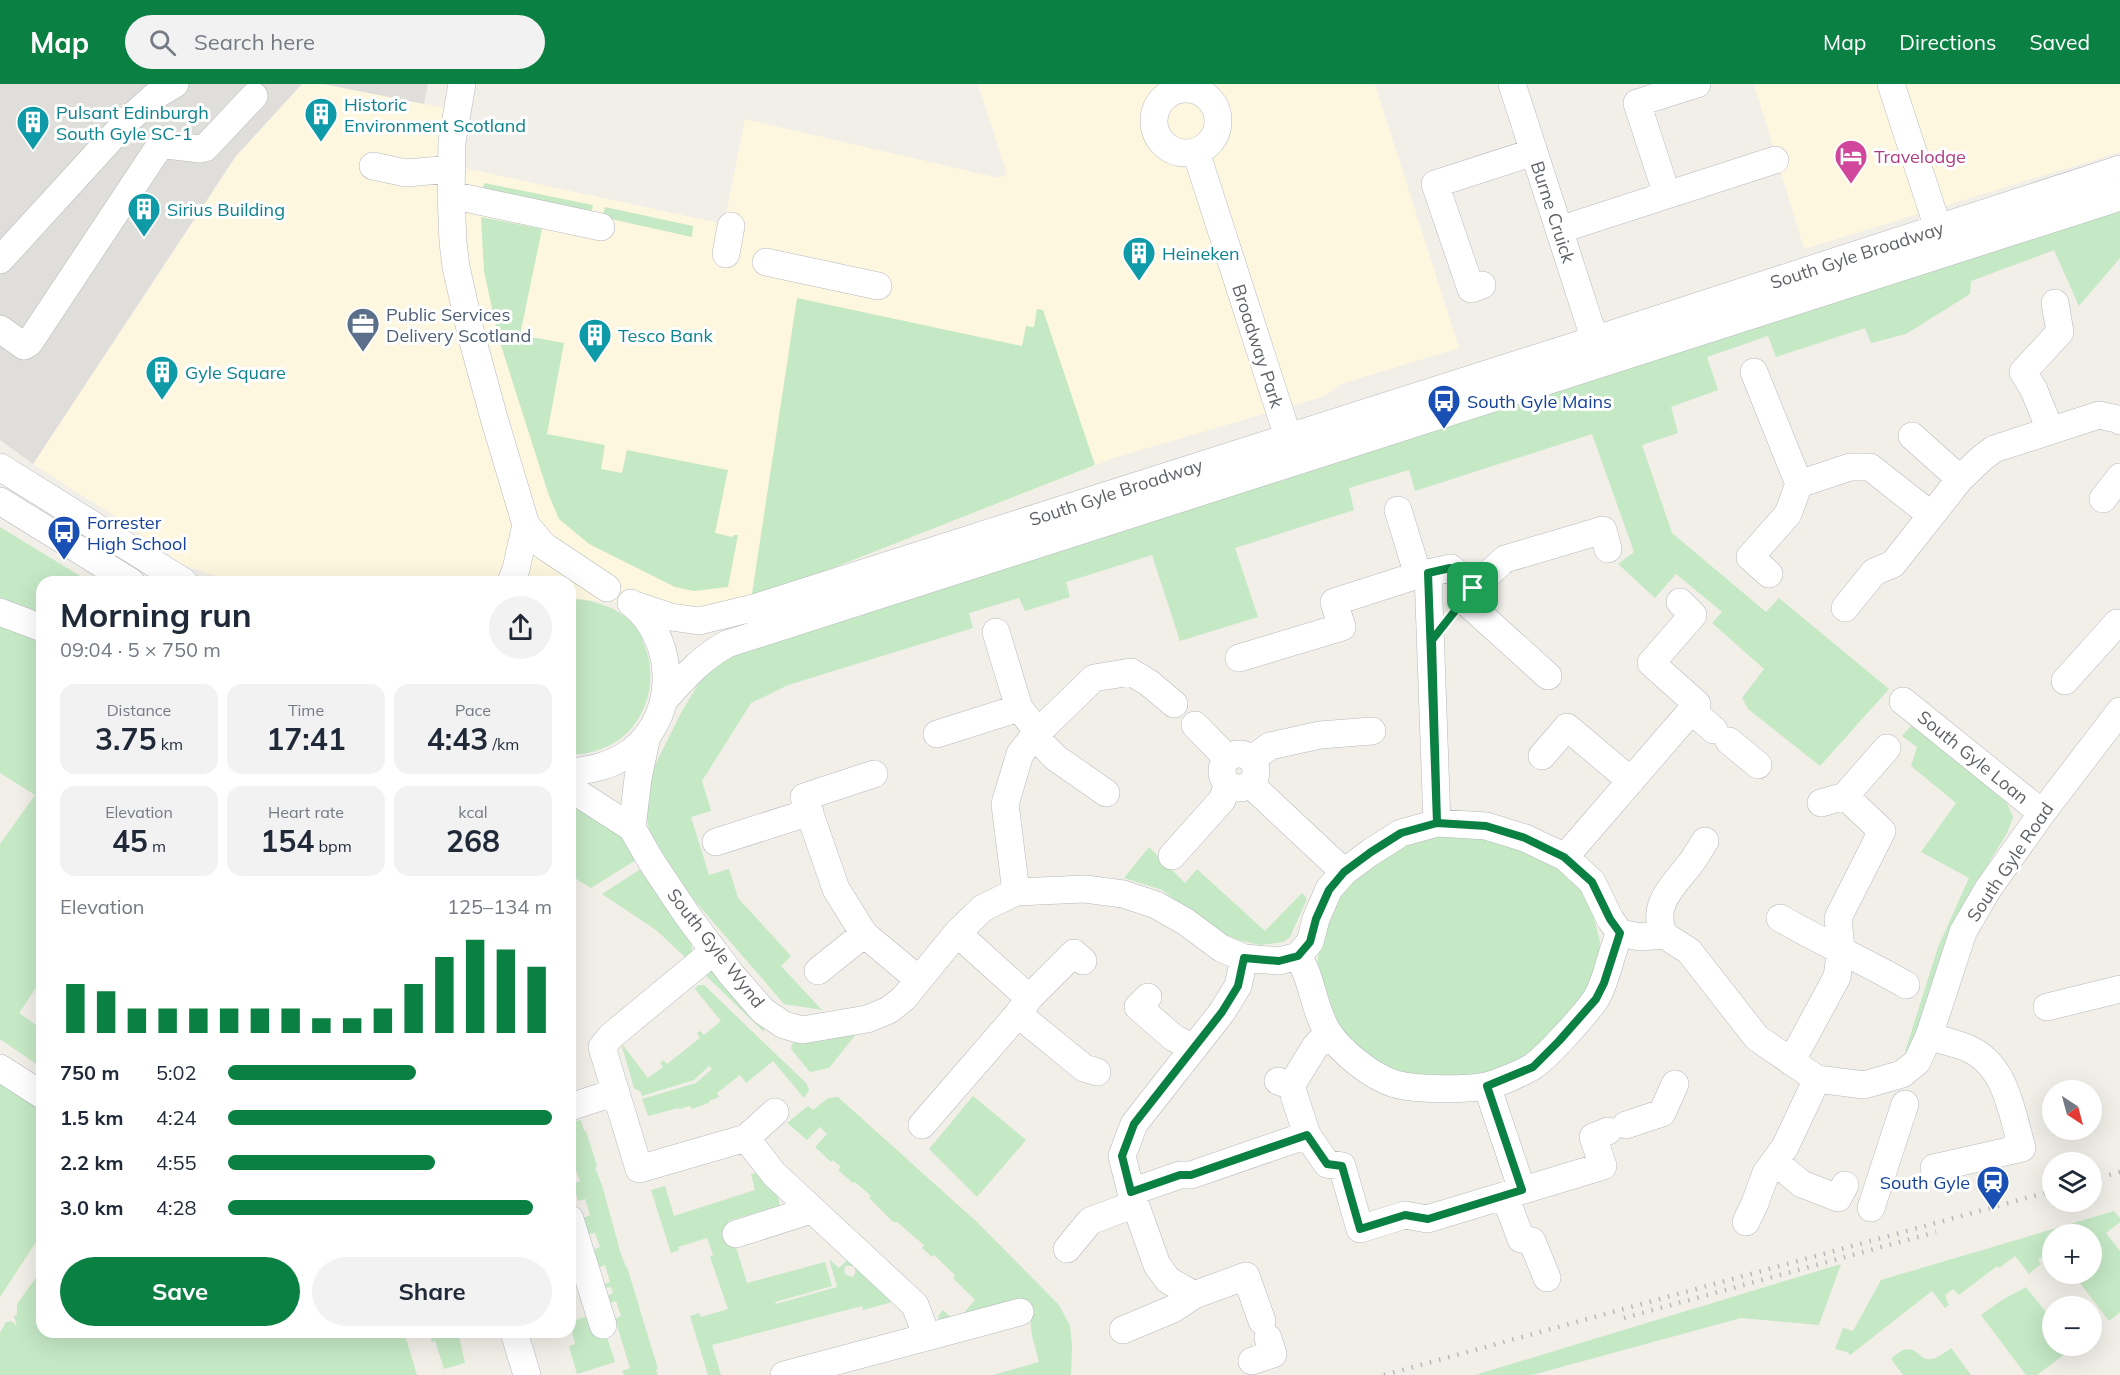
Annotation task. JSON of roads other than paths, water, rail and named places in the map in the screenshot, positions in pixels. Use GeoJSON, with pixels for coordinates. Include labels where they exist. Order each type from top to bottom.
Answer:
{"type":"FeatureCollection","features":[{"type":"Feature","properties":{"kind":"street"},"geometry":{"type":"LineString","coordinates":[[0,260],[135,114],[155,96],[175,84]]}},
{"type":"Feature","properties":{"kind":"street"},"geometry":{"type":"LineString","coordinates":[[462,84],[452,142],[456,267],[472,338],[526,525],[544,546],[635,605],[651,624],[663,648],[667,674],[664,700],[647,736],[638,778],[632,828]]}},
{"type":"Feature","properties":{"kind":"street","name":"Burne Cruick"},"geometry":{"type":"LineString","coordinates":[[1512,84],[1599,351]]}},
{"type":"Feature","properties":{"kind":"street"},"geometry":{"type":"LineString","coordinates":[[1667,195],[1637,103],[1697,84]]}},
{"type":"Feature","properties":{"kind":"street"},"geometry":{"type":"LineString","coordinates":[[1891,84],[1938,228]]}},
{"type":"Feature","properties":{"kind":"street"},"geometry":{"type":"LineString","coordinates":[[0,329],[24,346],[29,343],[159,147],[167,145],[205,148],[254,96]]}},
{"type":"Feature","properties":{"kind":"street"},"geometry":{"type":"LineString","coordinates":[[135,114],[159,147]]}},
{"type":"Feature","properties":{"kind":"street","name":"Broadway Park"},"geometry":{"type":"LineString","coordinates":[[1196,152],[1288,437]]}},
{"type":"Feature","properties":{"kind":"street"},"geometry":{"type":"LineString","coordinates":[[1482,285],[1471,289],[1435,184],[1534,152]]}},
{"type":"Feature","properties":{"kind":"street"},"geometry":{"type":"LineString","coordinates":[[1559,230],[1775,160]]}},
{"type":"Feature","properties":{"kind":"street"},"geometry":{"type":"LineString","coordinates":[[373,166],[452,182],[565,230],[601,227]]}},
{"type":"Feature","properties":{"kind":"street","name":"South Gyle Broadway"},"geometry":{"type":"LineString","coordinates":[[664,700],[709,654],[727,644],[1599,351],[1938,228],[2120,169]]}},
{"type":"Feature","properties":{"kind":"street","name":"South Gyle Broadway"},"geometry":{"type":"LineString","coordinates":[[635,605],[671,617],[699,621],[718,618],[1288,437],[1599,351],[2120,197]]}},
{"type":"Feature","properties":{"kind":"street"},"geometry":{"type":"LineString","coordinates":[[726,254],[731,226]]}},
{"type":"Feature","properties":{"kind":"street"},"geometry":{"type":"LineString","coordinates":[[766,262],[878,286]]}},
{"type":"Feature","properties":{"kind":"street"},"geometry":{"type":"LineString","coordinates":[[2050,430],[2034,390],[2023,372],[2060,332],[2055,303]]}},
{"type":"Feature","properties":{"kind":"street"},"geometry":{"type":"LineString","coordinates":[[1754,372],[1799,484],[1788,514],[1750,557],[1769,574]]}},
{"type":"Feature","properties":{"kind":"street"},"geometry":{"type":"LineString","coordinates":[[1845,608],[1874,572],[1893,564],[1960,479],[1982,458],[1994,450],[2099,415],[2120,421]]}},
{"type":"Feature","properties":{"kind":"street"},"geometry":{"type":"LineString","coordinates":[[1912,436],[1960,479]]}},
{"type":"Feature","properties":{"kind":"street"},"geometry":{"type":"LineString","coordinates":[[0,467],[174,576]]}},
{"type":"Feature","properties":{"kind":"street"},"geometry":{"type":"LineString","coordinates":[[1799,484],[1850,467],[1870,467],[1931,515]]}},
{"type":"Feature","properties":{"kind":"street"},"geometry":{"type":"LineString","coordinates":[[2103,499],[2120,477]]}},
{"type":"Feature","properties":{"kind":"street"},"geometry":{"type":"LineString","coordinates":[[0,501],[121,576]]}},
{"type":"Feature","properties":{"kind":"street"},"geometry":{"type":"LineString","coordinates":[[1398,510],[1423,574],[1432,640],[1437,823]]}},
{"type":"Feature","properties":{"kind":"street"},"geometry":{"type":"LineString","coordinates":[[513,576],[526,525]]}},
{"type":"Feature","properties":{"kind":"street"},"geometry":{"type":"LineString","coordinates":[[1432,640],[1469,594],[1505,559],[1603,530],[1608,549]]}},
{"type":"Feature","properties":{"kind":"street"},"geometry":{"type":"LineString","coordinates":[[1239,658],[1342,627],[1334,602],[1423,574],[1450,568],[1469,594],[1548,676]]}},
{"type":"Feature","properties":{"kind":"street"},"geometry":{"type":"LineString","coordinates":[[576,582],[607,588]]}},
{"type":"Feature","properties":{"kind":"street"},"geometry":{"type":"LineString","coordinates":[[1564,857],[1697,704],[1651,663],[1693,615],[1680,602]]}},
{"type":"Feature","properties":{"kind":"street"},"geometry":{"type":"LineString","coordinates":[[0,612],[36,626]]}},
{"type":"Feature","properties":{"kind":"street"},"geometry":{"type":"LineString","coordinates":[[2065,681],[2118,622],[2120,625]]}},
{"type":"Feature","properties":{"kind":"street"},"geometry":{"type":"LineString","coordinates":[[996,632],[1018,708],[1036,735],[1056,758],[1106,793]]}},
{"type":"Feature","properties":{"kind":"street"},"geometry":{"type":"LineString","coordinates":[[1016,892],[1005,804],[1020,754],[1094,678],[1131,672],[1149,683],[1174,704]]}},
{"type":"Feature","properties":{"kind":"street","name":"South Gyle Loan"},"geometry":{"type":"LineString","coordinates":[[1903,701],[2042,813]]}},
{"type":"Feature","properties":{"kind":"street"},"geometry":{"type":"LineString","coordinates":[[937,734],[1018,708]]}},
{"type":"Feature","properties":{"kind":"street"},"geometry":{"type":"LineString","coordinates":[[1692,711],[1758,765]]}},
{"type":"Feature","properties":{"kind":"street","name":"South Gyle Road"},"geometry":{"type":"LineString","coordinates":[[1817,1079],[1864,1085],[1902,1074],[1917,1062],[1929,1036],[1963,932],[1988,890],[2042,813],[2120,711]]}},
{"type":"Feature","properties":{"kind":"street"},"geometry":{"type":"LineString","coordinates":[[1195,725],[1239,771],[1344,872]]}},
{"type":"Feature","properties":{"kind":"street"},"geometry":{"type":"LineString","coordinates":[[1542,756],[1567,727],[1631,781]]}},
{"type":"Feature","properties":{"kind":"street"},"geometry":{"type":"LineString","coordinates":[[1172,856],[1222,800],[1239,771],[1269,746],[1320,735],[1372,731]]}},
{"type":"Feature","properties":{"kind":"street"},"geometry":{"type":"LineString","coordinates":[[576,771],[597,768],[624,756],[647,736]]}},
{"type":"Feature","properties":{"kind":"street"},"geometry":{"type":"LineString","coordinates":[[1791,1062],[1837,976],[1841,949],[1838,918],[1882,831],[1833,800],[1887,748]]}},
{"type":"Feature","properties":{"kind":"street"},"geometry":{"type":"LineString","coordinates":[[716,842],[874,774]]}},
{"type":"Feature","properties":{"kind":"street","name":"South Gyle Wynd"},"geometry":{"type":"LineString","coordinates":[[576,792],[632,828],[651,861],[714,951],[763,1011],[784,1025],[802,1030],[867,1019],[889,1010],[904,998],[957,933],[983,908],[1016,892],[1084,889],[1123,894],[1156,905],[1186,922],[1221,948],[1244,958],[1279,961],[1298,956]]}},
{"type":"Feature","properties":{"kind":"street"},"geometry":{"type":"LineString","coordinates":[[807,804],[836,889],[864,934],[918,979]]}},
{"type":"Feature","properties":{"kind":"street"},"geometry":{"type":"LineString","coordinates":[[1620,933],[1604,983],[1596,999],[1533,1067],[1487,1086],[1421,1088],[1394,1083],[1357,1063],[1328,1032],[1316,1006],[1304,966],[1298,956],[1310,942],[1316,919],[1329,890],[1344,872],[1401,833],[1437,823],[1486,826],[1525,838],[1564,857],[1592,882],[1610,919],[1620,933],[1640,937],[1664,935]]}},
{"type":"Feature","properties":{"kind":"street"},"geometry":{"type":"LineString","coordinates":[[1706,841],[1688,867],[1670,887],[1662,902],[1659,924],[1664,935],[1689,951],[1757,1038],[1817,1079],[1785,1147],[1766,1173],[1746,1222]]}},
{"type":"Feature","properties":{"kind":"street"},"geometry":{"type":"LineString","coordinates":[[1780,918],[1906,985]]}},
{"type":"Feature","properties":{"kind":"street"},"geometry":{"type":"LineString","coordinates":[[957,933],[1084,1068],[1097,1072]]}},
{"type":"Feature","properties":{"kind":"street"},"geometry":{"type":"LineString","coordinates":[[818,971],[864,934]]}},
{"type":"Feature","properties":{"kind":"street"},"geometry":{"type":"LineString","coordinates":[[714,951],[611,1036],[602,1047],[639,1169],[746,1138],[775,1112]]}},
{"type":"Feature","properties":{"kind":"street"},"geometry":{"type":"LineString","coordinates":[[922,1125],[1024,1006],[1074,953],[1083,961]]}},
{"type":"Feature","properties":{"kind":"street"},"geometry":{"type":"LineString","coordinates":[[1194,1295],[1168,1280],[1157,1265],[1133,1198],[1122,1156],[1134,1124],[1222,1012],[1238,986],[1244,958]]}},
{"type":"Feature","properties":{"kind":"street"},"geometry":{"type":"LineString","coordinates":[[2047,1007],[2120,988]]}},
{"type":"Feature","properties":{"kind":"street"},"geometry":{"type":"LineString","coordinates":[[1148,997],[1138,1007],[1174,1038],[1194,1048]]}},
{"type":"Feature","properties":{"kind":"street"},"geometry":{"type":"LineString","coordinates":[[1328,1032],[1285,1083],[1307,1135],[1327,1164],[1342,1166],[1360,1229],[1405,1215],[1428,1219],[1603,1166],[1593,1137],[1662,1113],[1675,1084]]}},
{"type":"Feature","properties":{"kind":"street"},"geometry":{"type":"LineString","coordinates":[[1929,1036],[1967,1048],[1989,1063],[2004,1083],[2022,1148],[1934,1168]]}},
{"type":"Feature","properties":{"kind":"street"},"geometry":{"type":"LineString","coordinates":[[0,1068],[36,1091]]}},
{"type":"Feature","properties":{"kind":"street"},"geometry":{"type":"LineString","coordinates":[[1487,1086],[1513,1193],[1521,1239],[1532,1241],[1547,1278]]}},
{"type":"Feature","properties":{"kind":"street"},"geometry":{"type":"LineString","coordinates":[[576,1105],[616,1092]]}},
{"type":"Feature","properties":{"kind":"street"},"geometry":{"type":"LineString","coordinates":[[1871,1208],[1905,1104]]}},
{"type":"Feature","properties":{"kind":"street"},"geometry":{"type":"LineString","coordinates":[[1067,1249],[1090,1221],[1180,1175],[1191,1175],[1307,1135]]}},
{"type":"Feature","properties":{"kind":"street"},"geometry":{"type":"LineString","coordinates":[[746,1138],[774,1174],[915,1305],[927,1337]]}},
{"type":"Feature","properties":{"kind":"street"},"geometry":{"type":"LineString","coordinates":[[1775,1162],[1802,1184],[1838,1198],[1845,1185]]}},
{"type":"Feature","properties":{"kind":"street"},"geometry":{"type":"LineString","coordinates":[[736,1234],[811,1210]]}},
{"type":"Feature","properties":{"kind":"street"},"geometry":{"type":"LineString","coordinates":[[576,1262],[580,1291],[603,1325]]}},
{"type":"Feature","properties":{"kind":"street"},"geometry":{"type":"LineString","coordinates":[[1123,1330],[1173,1309],[1194,1295],[1246,1276],[1274,1354],[1252,1361]]}},
{"type":"Feature","properties":{"kind":"street"},"geometry":{"type":"LineString","coordinates":[[784,1375],[1020,1312]]}},
{"type":"Feature","properties":{"kind":"street"},"geometry":{"type":"LineString","coordinates":[[516,1338],[527,1375]]}},
{"type":"Feature","properties":{"kind":"railway"},"geometry":{"type":"LineString","coordinates":[[2102,1177],[2120,1172]]}},
{"type":"Feature","properties":{"kind":"railway"},"geometry":{"type":"LineString","coordinates":[[1384,1375],[2042,1194]]}},
{"type":"Feature","properties":{"kind":"railway"},"geometry":{"type":"LineString","coordinates":[[1624,1318],[1936,1232]]}},
{"type":"Feature","properties":{"kind":"place","name":"Historic Environment Scotland"},"geometry":{"type":"Point","coordinates":[321,143]}},
{"type":"Feature","properties":{"kind":"place","name":"Pulsant Edinburgh South Gyle SC-1"},"geometry":{"type":"Point","coordinates":[33,151]}},
{"type":"Feature","properties":{"kind":"place","name":"Travelodge"},"geometry":{"type":"Point","coordinates":[1851,185]}},
{"type":"Feature","properties":{"kind":"place","name":"Sirius Building"},"geometry":{"type":"Point","coordinates":[144,238]}},
{"type":"Feature","properties":{"kind":"place","name":"Heineken"},"geometry":{"type":"Point","coordinates":[1139,282]}},
{"type":"Feature","properties":{"kind":"place","name":"Public Services Delivery Scotland"},"geometry":{"type":"Point","coordinates":[363,353]}},
{"type":"Feature","properties":{"kind":"place","name":"Tesco Bank"},"geometry":{"type":"Point","coordinates":[595,364]}},
{"type":"Feature","properties":{"kind":"place","name":"Gyle Square"},"geometry":{"type":"Point","coordinates":[162,401]}},
{"type":"Feature","properties":{"kind":"place","name":"South Gyle Mains"},"geometry":{"type":"Point","coordinates":[1444,430]}},
{"type":"Feature","properties":{"kind":"place","name":"Forrester High School"},"geometry":{"type":"Point","coordinates":[64,561]}},
{"type":"Feature","properties":{"kind":"place","name":"South Gyle"},"geometry":{"type":"Point","coordinates":[1993,1211]}}]}
